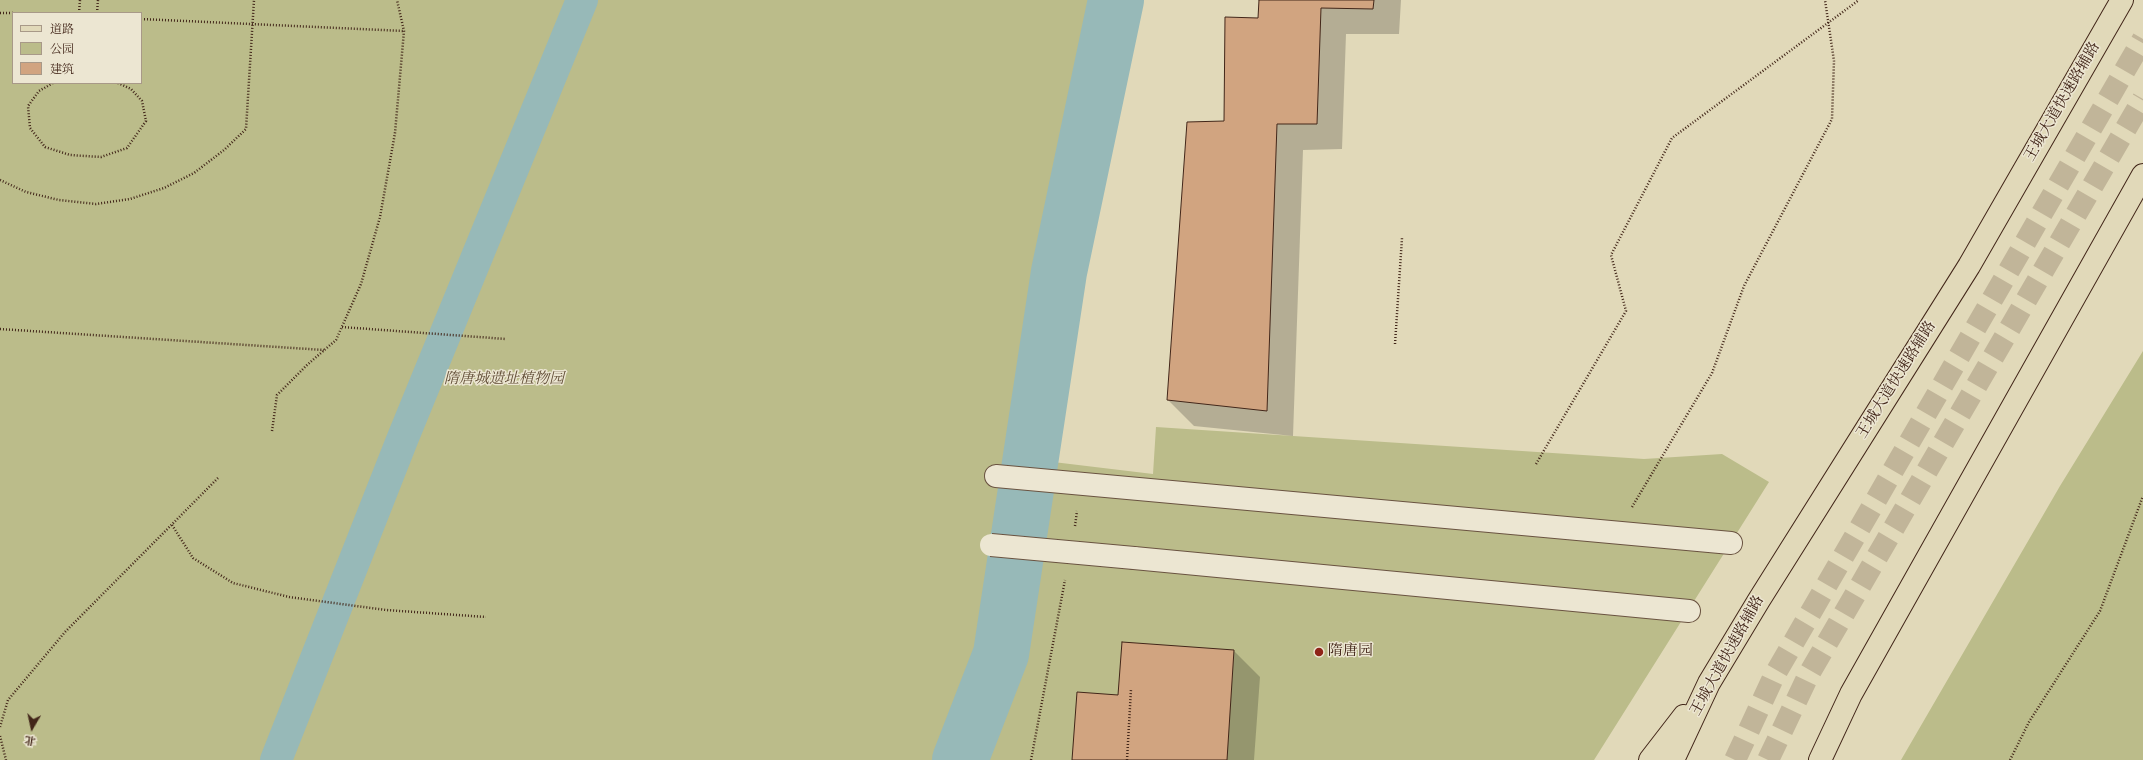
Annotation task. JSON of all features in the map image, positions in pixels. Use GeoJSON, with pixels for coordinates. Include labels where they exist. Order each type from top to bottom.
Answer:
{"type":"FeatureCollection","features":[{"type":"Feature","properties":{"kind":"main road","name":"王城大道快速路辅路"},"geometry":{"type":"LineString","coordinates":[[1673,760],[1709,683],[1759,600],[1969,266],[2122,0]]}},
{"type":"Feature","properties":{"kind":"main road"},"geometry":{"type":"LineString","coordinates":[[1820,760],[1850,694],[2143,175]]}},
{"type":"Feature","properties":{"kind":"main road"},"geometry":{"type":"LineString","coordinates":[[1650,760],[1709,683]]}},
{"type":"Feature","properties":{"kind":"street"},"geometry":{"type":"LineString","coordinates":[[996,476],[1731,543]]}},
{"type":"Feature","properties":{"kind":"street"},"geometry":{"type":"LineString","coordinates":[[991,545],[1689,611]]}},
{"type":"Feature","properties":{"kind":"path"},"geometry":{"type":"LineString","coordinates":[[79,12],[80,0]]}},
{"type":"Feature","properties":{"kind":"path"},"geometry":{"type":"LineString","coordinates":[[97,12],[98,0]]}},
{"type":"Feature","properties":{"kind":"path"},"geometry":{"type":"LineString","coordinates":[[0,180],[26,192],[59,200],[96,204],[130,199],[164,188],[194,173],[224,150],[246,129],[254,0]]}},
{"type":"Feature","properties":{"kind":"path"},"geometry":{"type":"LineString","coordinates":[[272,431],[277,395],[336,340],[361,284],[380,217],[395,133],[404,31],[397,0]]}},
{"type":"Feature","properties":{"kind":"path"},"geometry":{"type":"LineString","coordinates":[[1617,532],[1712,373],[1744,286],[1832,119],[1834,61],[1825,0]]}},
{"type":"Feature","properties":{"kind":"path"},"geometry":{"type":"LineString","coordinates":[[1536,464],[1626,311],[1611,255],[1672,138],[1859,0]]}},
{"type":"Feature","properties":{"kind":"path"},"geometry":{"type":"LineString","coordinates":[[0,13],[12,13]]}},
{"type":"Feature","properties":{"kind":"path"},"geometry":{"type":"LineString","coordinates":[[142,19],[404,31]]}},
{"type":"Feature","properties":{"kind":"path"},"geometry":{"type":"LineString","coordinates":[[51,84],[38,91],[28,106],[30,128],[45,147],[70,155],[101,157],[127,148],[146,121],[142,101],[130,89],[120,84]]}},
{"type":"Feature","properties":{"kind":"path"},"geometry":{"type":"LineString","coordinates":[[1395,344],[1402,238]]}},
{"type":"Feature","properties":{"kind":"path"},"geometry":{"type":"LineString","coordinates":[[342,327],[506,339]]}},
{"type":"Feature","properties":{"kind":"path"},"geometry":{"type":"LineString","coordinates":[[0,329],[324,350]]}},
{"type":"Feature","properties":{"kind":"path"},"geometry":{"type":"LineString","coordinates":[[0,726],[1,718],[8,700],[65,632],[218,478]]}},
{"type":"Feature","properties":{"kind":"path"},"geometry":{"type":"LineString","coordinates":[[1031,760],[1082,484]]}},
{"type":"Feature","properties":{"kind":"path"},"geometry":{"type":"LineString","coordinates":[[2010,760],[2029,722],[2100,610],[2143,496]]}},
{"type":"Feature","properties":{"kind":"path"},"geometry":{"type":"LineString","coordinates":[[172,525],[193,558],[233,583],[289,597],[386,610],[486,617]]}},
{"type":"Feature","properties":{"kind":"path"},"geometry":{"type":"LineString","coordinates":[[1127,760],[1132,689]]}},
{"type":"Feature","properties":{"kind":"path"},"geometry":{"type":"LineString","coordinates":[[0,736],[6,760]]}},
{"type":"Feature","properties":{"kind":"green space","name":"隋唐城遗址植物园"},"geometry":{"type":"Polygon","coordinates":[[[0,0],[1134,0],[1045,461],[1153,474],[1156,427],[1644,459],[1722,454],[1769,482],[1594,760],[0,760],[0,0]]]}},
{"type":"Feature","properties":{"kind":"green space"},"geometry":{"type":"Polygon","coordinates":[[[2143,351],[2143,760],[1901,760],[2060,486],[2143,351]]]}},
{"type":"Feature","properties":{"kind":"building"},"geometry":{"type":"Polygon","coordinates":[[[1259,0],[1374,0],[1373,9],[1321,8],[1317,124],[1277,124],[1267,411],[1167,400],[1187,122],[1224,121],[1225,17],[1258,18],[1259,0]]]}},
{"type":"Feature","properties":{"kind":"building"},"geometry":{"type":"Polygon","coordinates":[[[1122,642],[1234,650],[1227,760],[1072,760],[1077,692],[1118,695],[1122,642]]]}},
{"type":"Feature","properties":{"kind":"waterway"},"geometry":{"type":"LineString","coordinates":[[276,760],[402,440],[582,0]]}},
{"type":"Feature","properties":{"kind":"waterway"},"geometry":{"type":"LineString","coordinates":[[960,760],[1001,654],[1059,272],[1116,0]]}},
{"type":"Feature","properties":{"kind":"tunnel"},"geometry":{"type":"LineString","coordinates":[[1735,760],[1774,676],[2143,39]]}},
{"type":"Feature","properties":{"kind":"tunnel"},"geometry":{"type":"LineString","coordinates":[[1768,760],[1809,674],[2143,99]]}},
{"type":"Feature","properties":{"kind":"place","name":"隋唐园"},"geometry":{"type":"Point","coordinates":[1319,652]}}]}
